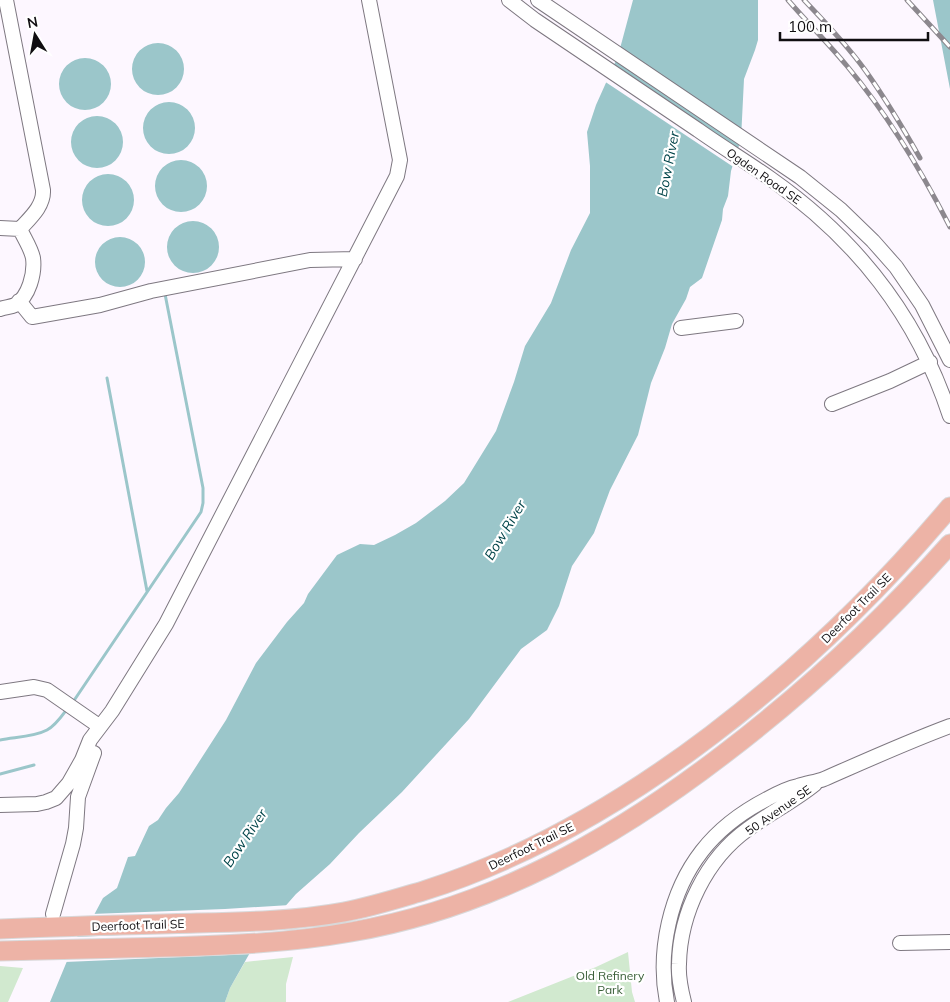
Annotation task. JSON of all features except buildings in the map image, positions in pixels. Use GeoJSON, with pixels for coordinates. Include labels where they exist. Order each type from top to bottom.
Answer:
{"type":"FeatureCollection","features":[{"type":"Feature","properties":{"kind":"highway","name":"Deerfoot Trail SE"},"geometry":{"type":"LineString","coordinates":[[6,929],[233,922],[342,912],[377,905],[466,876],[532,848],[610,804],[705,740],[828,637],[914,550],[950,507]]}},
{"type":"Feature","properties":{"kind":"highway","name":"Deerfoot Trail SE"},"geometry":{"type":"LineString","coordinates":[[0,951],[230,945],[302,940],[392,924],[475,899],[542,870],[623,824],[692,778],[798,696],[875,625],[917,582],[950,544]]}},
{"type":"Feature","properties":{"kind":"street"},"geometry":{"type":"LineString","coordinates":[[6,0],[43,190],[39,207],[20,229]]}},
{"type":"Feature","properties":{"kind":"street"},"geometry":{"type":"LineString","coordinates":[[0,805],[46,802],[56,798],[69,783],[82,760],[90,740],[112,711],[166,624],[397,176],[400,160],[369,0]]}},
{"type":"Feature","properties":{"kind":"street","name":"Ogden Road SE"},"geometry":{"type":"LineString","coordinates":[[509,0],[535,20],[770,178],[829,225],[862,258],[903,313],[930,362],[950,416]]}},
{"type":"Feature","properties":{"kind":"street","name":"Ogden Road SE"},"geometry":{"type":"LineString","coordinates":[[538,0],[821,192],[873,241],[896,267],[922,305],[950,360]]}},
{"type":"Feature","properties":{"kind":"street"},"geometry":{"type":"LineString","coordinates":[[0,228],[20,229]]}},
{"type":"Feature","properties":{"kind":"street"},"geometry":{"type":"LineString","coordinates":[[0,308],[15,305],[27,292],[33,267],[32,257],[20,229]]}},
{"type":"Feature","properties":{"kind":"street"},"geometry":{"type":"LineString","coordinates":[[19,301],[32,317],[100,305],[151,291],[310,260],[355,259]]}},
{"type":"Feature","properties":{"kind":"street"},"geometry":{"type":"LineString","coordinates":[[681,328],[736,321]]}},
{"type":"Feature","properties":{"kind":"street"},"geometry":{"type":"LineString","coordinates":[[832,404],[890,381],[930,362]]}},
{"type":"Feature","properties":{"kind":"street"},"geometry":{"type":"LineString","coordinates":[[0,692],[34,687],[47,690],[100,726]]}},
{"type":"Feature","properties":{"kind":"street"},"geometry":{"type":"LineString","coordinates":[[53,914],[73,844],[78,797],[97,744],[100,726]]}},
{"type":"Feature","properties":{"kind":"street","name":"50 Avenue SE"},"geometry":{"type":"LineString","coordinates":[[667,1002],[664,982],[664,954],[670,921],[680,888],[702,851],[736,817],[768,798],[796,786],[820,781],[950,726]]}},
{"type":"Feature","properties":{"kind":"street","name":"50 Avenue SE"},"geometry":{"type":"LineString","coordinates":[[684,1002],[679,978],[680,949],[689,910],[701,883],[725,851],[747,830],[820,781]]}},
{"type":"Feature","properties":{"kind":"street"},"geometry":{"type":"LineString","coordinates":[[900,943],[950,942]]}},
{"type":"Feature","properties":{"kind":"green space","name":"Old Refinery Park"},"geometry":{"type":"Polygon","coordinates":[[[628,952],[632,992],[635,1002],[508,1002],[596,967],[628,952]]]}},
{"type":"Feature","properties":{"kind":"green space"},"geometry":{"type":"Polygon","coordinates":[[[293,957],[286,984],[286,1002],[225,1002],[230,988],[245,962],[293,957]]]}},
{"type":"Feature","properties":{"kind":"green space"},"geometry":{"type":"Polygon","coordinates":[[[0,966],[23,968],[8,1002],[0,1002],[0,966]]]}},
{"type":"Feature","properties":{"kind":"water","name":"Bow River"},"geometry":{"type":"Polygon","coordinates":[[[633,0],[758,0],[758,40],[744,79],[741,139],[731,171],[728,196],[723,209],[722,220],[702,278],[690,287],[686,299],[672,324],[651,383],[638,435],[610,490],[594,533],[572,566],[559,606],[547,630],[521,649],[469,719],[402,792],[330,864],[296,894],[260,935],[230,988],[225,1002],[50,1002],[77,937],[85,923],[94,915],[103,898],[117,888],[128,857],[135,856],[149,826],[158,820],[179,793],[226,720],[256,663],[304,603],[308,594],[337,555],[360,544],[374,545],[395,535],[416,523],[445,501],[464,483],[496,431],[525,346],[551,303],[571,250],[590,213],[590,166],[587,132],[596,105],[618,56],[633,0]]]}},
{"type":"Feature","properties":{"kind":"water"},"geometry":{"type":"Polygon","coordinates":[[[933,0],[950,0],[950,89],[933,0]]]}},
{"type":"Feature","properties":{"kind":"water"},"geometry":{"type":"Polygon","coordinates":[[[153,43],[163,43],[177,50],[184,64],[184,74],[177,88],[163,95],[153,95],[143,91],[136,84],[132,74],[132,64],[136,54],[143,47],[153,43]]]}},
{"type":"Feature","properties":{"kind":"water"},"geometry":{"type":"Polygon","coordinates":[[[80,58],[90,58],[104,65],[111,79],[111,89],[104,103],[90,110],[80,110],[70,106],[63,99],[59,89],[59,79],[63,69],[70,62],[80,58]]]}},
{"type":"Feature","properties":{"kind":"water"},"geometry":{"type":"Polygon","coordinates":[[[164,102],[174,102],[188,109],[195,123],[195,133],[188,147],[174,154],[164,154],[154,150],[147,143],[143,133],[143,123],[147,113],[154,106],[164,102]]]}},
{"type":"Feature","properties":{"kind":"water"},"geometry":{"type":"Polygon","coordinates":[[[92,116],[102,116],[116,123],[123,137],[123,147],[116,161],[102,168],[92,168],[82,164],[75,157],[71,147],[71,137],[75,127],[82,120],[92,116]]]}},
{"type":"Feature","properties":{"kind":"water"},"geometry":{"type":"Polygon","coordinates":[[[176,160],[186,160],[200,167],[207,181],[207,191],[200,205],[186,212],[176,212],[166,208],[159,201],[155,191],[155,181],[159,171],[166,164],[176,160]]]}},
{"type":"Feature","properties":{"kind":"water"},"geometry":{"type":"Polygon","coordinates":[[[103,174],[113,174],[127,181],[134,195],[134,205],[127,219],[113,226],[103,226],[93,222],[86,215],[82,205],[82,195],[86,185],[93,178],[103,174]]]}},
{"type":"Feature","properties":{"kind":"water"},"geometry":{"type":"Polygon","coordinates":[[[188,221],[198,221],[212,228],[219,242],[219,252],[212,266],[198,273],[188,273],[178,269],[171,262],[167,252],[167,242],[171,232],[178,225],[188,221]]]}},
{"type":"Feature","properties":{"kind":"water"},"geometry":{"type":"Polygon","coordinates":[[[115,237],[125,237],[138,244],[145,257],[145,267],[138,280],[125,287],[115,287],[106,283],[99,276],[95,267],[95,257],[99,248],[106,241],[115,237]]]}},
{"type":"Feature","properties":{"kind":"pier"},"geometry":{"type":"Polygon","coordinates":[[[611,64],[740,150],[735,168],[604,81],[611,64]]]}},
{"type":"Feature","properties":{"kind":"pier"},"geometry":{"type":"Polygon","coordinates":[[[290,905],[271,926],[83,922],[91,914],[290,905]]]}},
{"type":"Feature","properties":{"kind":"pier"},"geometry":{"type":"Polygon","coordinates":[[[269,929],[252,954],[65,962],[74,937],[269,929]]]}},
{"type":"Feature","properties":{"kind":"waterway"},"geometry":{"type":"LineString","coordinates":[[73,702],[201,512],[203,488],[165,294]]}},
{"type":"Feature","properties":{"kind":"waterway"},"geometry":{"type":"LineString","coordinates":[[107,378],[147,591]]}},
{"type":"Feature","properties":{"kind":"waterway"},"geometry":{"type":"LineString","coordinates":[[0,740],[47,730],[56,723],[67,709]]}},
{"type":"Feature","properties":{"kind":"waterway"},"geometry":{"type":"LineString","coordinates":[[0,774],[34,765]]}},
{"type":"Feature","properties":{"kind":"railway"},"geometry":{"type":"LineString","coordinates":[[788,0],[840,57],[890,123],[950,227]]}},
{"type":"Feature","properties":{"kind":"railway"},"geometry":{"type":"LineString","coordinates":[[804,0],[828,25],[865,70],[894,113],[920,158]]}},
{"type":"Feature","properties":{"kind":"railway"},"geometry":{"type":"LineString","coordinates":[[907,0],[950,47]]}}]}
